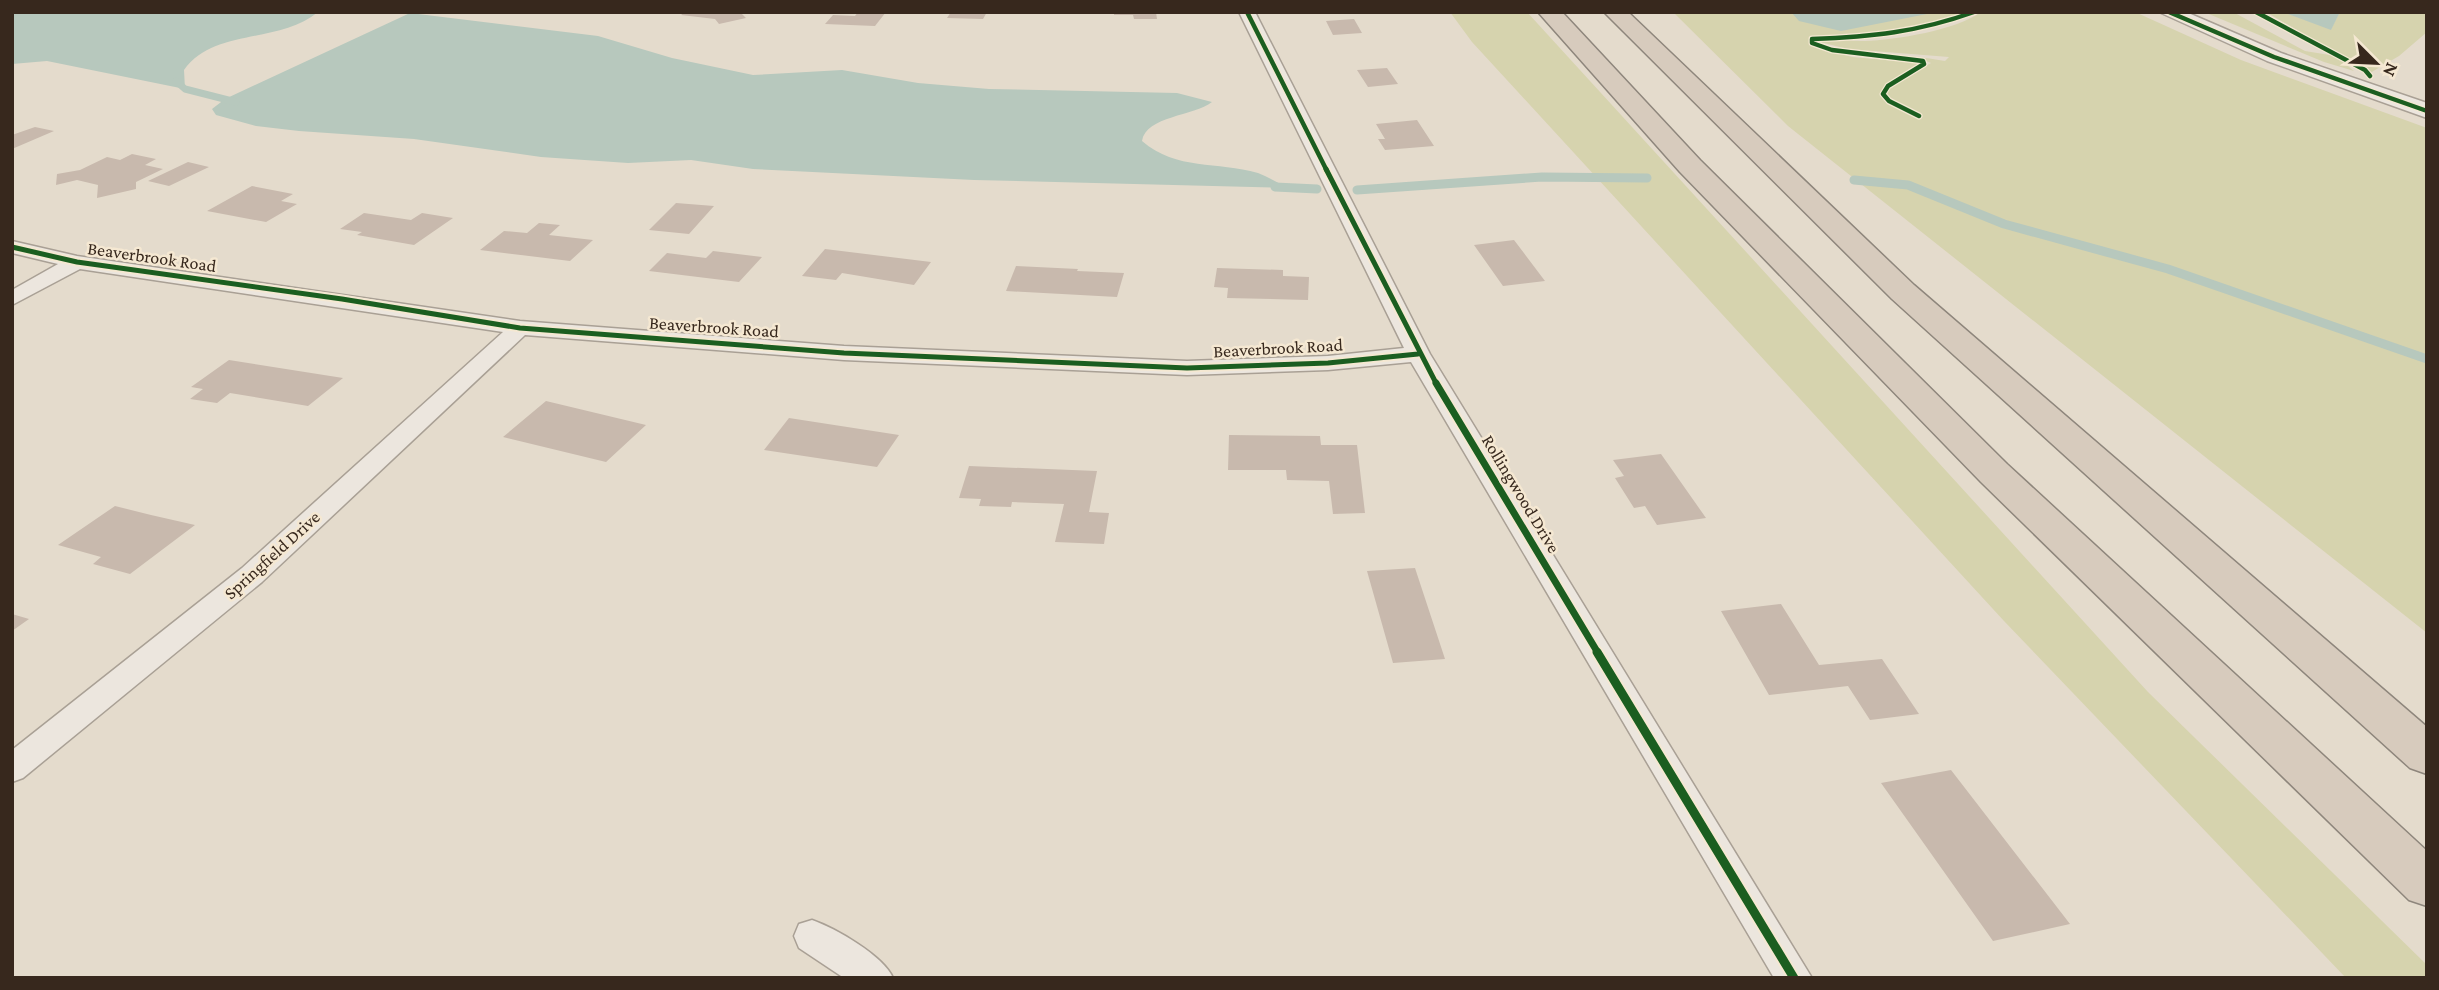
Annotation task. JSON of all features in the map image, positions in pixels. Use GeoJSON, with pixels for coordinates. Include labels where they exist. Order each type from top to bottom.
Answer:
{"type":"FeatureCollection","features":[{"type":"Feature","properties":{"kind":"highway"},"geometry":{"type":"LineString","coordinates":[[1549,12],[1690,166],[1994,473],[2427,884]]}},
{"type":"Feature","properties":{"kind":"highway"},"geometry":{"type":"LineString","coordinates":[[1615,12],[1903,292],[2427,755]]}},
{"type":"Feature","properties":{"kind":"street","name":"Rollingwood Drive"},"geometry":{"type":"LineString","coordinates":[[1247,12],[1418,354],[1794,978]]}},
{"type":"Feature","properties":{"kind":"street"},"geometry":{"type":"LineString","coordinates":[[2169,12],[2287,62],[2427,111]]}},
{"type":"Feature","properties":{"kind":"street","name":"Beaverbrook Road"},"geometry":{"type":"LineString","coordinates":[[12,247],[77,262],[342,299],[520,328],[844,353],[1187,368],[1328,363],[1418,354]]}},
{"type":"Feature","properties":{"kind":"street"},"geometry":{"type":"LineString","coordinates":[[12,299],[77,262]]}},
{"type":"Feature","properties":{"kind":"street","name":"Springfield Drive"},"geometry":{"type":"LineString","coordinates":[[12,769],[252,575],[520,328]]}},
{"type":"Feature","properties":{"kind":"street"},"geometry":{"type":"LineString","coordinates":[[812,936],[875,978]]}},
{"type":"Feature","properties":{"kind":"shaded area"},"geometry":{"type":"Polygon","coordinates":[[[12,12],[318,12],[285,29],[212,48],[197,57],[184,70],[185,89],[47,61],[12,64],[12,12]]]}},
{"type":"Feature","properties":{"kind":"shaded area"},"geometry":{"type":"Polygon","coordinates":[[[1450,12],[1527,12],[2148,692],[2427,965],[2427,978],[2346,978],[2004,621],[1472,42],[1450,12]]]}},
{"type":"Feature","properties":{"kind":"shaded area"},"geometry":{"type":"Polygon","coordinates":[[[1673,12],[1969,12],[1887,34],[1809,38],[1812,46],[1852,57],[1919,63],[1891,81],[1896,83],[1931,63],[1919,58],[1867,55],[1824,48],[1822,45],[1852,51],[1914,57],[1945,61],[1949,57],[1848,49],[1816,41],[1892,39],[1942,29],[1981,12],[2135,12],[2241,60],[2427,128],[2427,633],[1788,126],[1673,12]]]}},
{"type":"Feature","properties":{"kind":"shaded area"},"geometry":{"type":"Polygon","coordinates":[[[1791,12],[1937,12],[1841,31],[1799,21],[1791,12]]]}},
{"type":"Feature","properties":{"kind":"shaded area"},"geometry":{"type":"Polygon","coordinates":[[[2204,12],[2233,12],[2305,51],[2336,56],[2354,71],[2324,62],[2204,12]]]}},
{"type":"Feature","properties":{"kind":"shaded area"},"geometry":{"type":"Polygon","coordinates":[[[2266,12],[2283,12],[2331,29],[2340,12],[2427,12],[2427,32],[2399,56],[2370,73],[2266,12]]]}},
{"type":"Feature","properties":{"kind":"shaded area"},"geometry":{"type":"Polygon","coordinates":[[[2283,12],[2340,12],[2331,30],[2283,12]]]}},
{"type":"Feature","properties":{"kind":"shaded area"},"geometry":{"type":"Polygon","coordinates":[[[410,13],[598,36],[672,58],[753,75],[842,70],[918,83],[989,89],[1177,93],[1212,102],[1152,126],[1142,141],[1169,157],[1198,164],[1243,169],[1258,173],[1288,188],[974,180],[753,169],[691,160],[628,163],[541,157],[414,139],[256,126],[216,115],[212,109],[225,99],[410,13]]]}},
{"type":"Feature","properties":{"kind":"building"},"geometry":{"type":"Polygon","coordinates":[[[685,12],[740,12],[746,18],[719,24],[715,19],[681,15],[685,12]]]}},
{"type":"Feature","properties":{"kind":"building"},"geometry":{"type":"Polygon","coordinates":[[[858,12],[886,12],[875,26],[825,24],[833,15],[855,16],[858,12]]]}},
{"type":"Feature","properties":{"kind":"building"},"geometry":{"type":"Polygon","coordinates":[[[951,12],[987,12],[983,19],[947,18],[951,12]]]}},
{"type":"Feature","properties":{"kind":"building"},"geometry":{"type":"Polygon","coordinates":[[[1114,12],[1156,12],[1157,19],[1134,19],[1133,15],[1114,15],[1114,12]]]}},
{"type":"Feature","properties":{"kind":"building"},"geometry":{"type":"Polygon","coordinates":[[[1354,19],[1362,33],[1333,35],[1326,21],[1354,19]]]}},
{"type":"Feature","properties":{"kind":"building"},"geometry":{"type":"Polygon","coordinates":[[[1387,68],[1398,84],[1368,87],[1357,70],[1387,68]]]}},
{"type":"Feature","properties":{"kind":"building"},"geometry":{"type":"Polygon","coordinates":[[[1417,120],[1434,146],[1385,150],[1378,139],[1385,139],[1376,124],[1417,120]]]}},
{"type":"Feature","properties":{"kind":"building"},"geometry":{"type":"Polygon","coordinates":[[[35,127],[54,131],[12,149],[12,135],[35,127]]]}},
{"type":"Feature","properties":{"kind":"building"},"geometry":{"type":"Polygon","coordinates":[[[132,154],[156,159],[145,165],[163,169],[136,182],[136,189],[97,198],[98,185],[77,180],[56,185],[57,174],[80,170],[107,157],[120,160],[132,154]]]}},
{"type":"Feature","properties":{"kind":"building"},"geometry":{"type":"Polygon","coordinates":[[[188,162],[209,167],[169,186],[148,181],[188,162]]]}},
{"type":"Feature","properties":{"kind":"building"},"geometry":{"type":"Polygon","coordinates":[[[252,186],[293,194],[281,201],[297,204],[266,222],[207,211],[252,186]]]}},
{"type":"Feature","properties":{"kind":"building"},"geometry":{"type":"Polygon","coordinates":[[[676,203],[714,206],[689,234],[649,230],[676,203]]]}},
{"type":"Feature","properties":{"kind":"building"},"geometry":{"type":"Polygon","coordinates":[[[364,213],[411,220],[422,213],[453,218],[414,245],[357,235],[362,232],[340,229],[364,213]]]}},
{"type":"Feature","properties":{"kind":"building"},"geometry":{"type":"Polygon","coordinates":[[[539,223],[560,225],[549,235],[593,240],[570,261],[480,250],[504,231],[527,233],[539,223]]]}},
{"type":"Feature","properties":{"kind":"building"},"geometry":{"type":"Polygon","coordinates":[[[1514,240],[1545,281],[1503,286],[1474,245],[1514,240]]]}},
{"type":"Feature","properties":{"kind":"building"},"geometry":{"type":"Polygon","coordinates":[[[825,249],[931,262],[914,285],[842,273],[836,280],[802,276],[825,249]]]}},
{"type":"Feature","properties":{"kind":"building"},"geometry":{"type":"Polygon","coordinates":[[[713,251],[762,257],[739,282],[649,271],[667,253],[706,258],[713,251]]]}},
{"type":"Feature","properties":{"kind":"building"},"geometry":{"type":"Polygon","coordinates":[[[1016,266],[1124,273],[1117,297],[1006,291],[1016,266]]]}},
{"type":"Feature","properties":{"kind":"building"},"geometry":{"type":"Polygon","coordinates":[[[1217,268],[1283,270],[1283,276],[1309,277],[1308,300],[1227,298],[1228,288],[1214,287],[1217,268]]]}},
{"type":"Feature","properties":{"kind":"building"},"geometry":{"type":"Polygon","coordinates":[[[229,360],[343,378],[308,406],[230,393],[217,403],[190,399],[203,389],[191,387],[229,360]]]}},
{"type":"Feature","properties":{"kind":"building"},"geometry":{"type":"Polygon","coordinates":[[[546,401],[646,425],[606,462],[503,437],[546,401]]]}},
{"type":"Feature","properties":{"kind":"building"},"geometry":{"type":"Polygon","coordinates":[[[789,418],[899,435],[877,467],[764,450],[789,418]]]}},
{"type":"Feature","properties":{"kind":"building"},"geometry":{"type":"Polygon","coordinates":[[[1229,435],[1320,436],[1321,445],[1357,445],[1365,513],[1333,514],[1329,481],[1287,480],[1286,470],[1228,470],[1229,435]]]}},
{"type":"Feature","properties":{"kind":"building"},"geometry":{"type":"Polygon","coordinates":[[[1661,454],[1706,518],[1657,525],[1645,506],[1634,508],[1615,478],[1624,476],[1613,460],[1661,454]]]}},
{"type":"Feature","properties":{"kind":"building"},"geometry":{"type":"Polygon","coordinates":[[[969,466],[1097,471],[1089,512],[1109,513],[1104,544],[1055,542],[1064,504],[1012,502],[1011,507],[979,506],[981,499],[959,498],[969,466]]]}},
{"type":"Feature","properties":{"kind":"building"},"geometry":{"type":"Polygon","coordinates":[[[115,506],[195,525],[130,574],[93,564],[101,557],[58,545],[115,506]]]}},
{"type":"Feature","properties":{"kind":"building"},"geometry":{"type":"Polygon","coordinates":[[[1415,568],[1445,659],[1393,663],[1367,571],[1415,568]]]}},
{"type":"Feature","properties":{"kind":"building"},"geometry":{"type":"Polygon","coordinates":[[[1781,604],[1819,665],[1882,659],[1919,714],[1870,720],[1848,686],[1769,695],[1721,611],[1781,604]]]}},
{"type":"Feature","properties":{"kind":"building"},"geometry":{"type":"Polygon","coordinates":[[[12,614],[29,619],[12,631],[12,614]]]}},
{"type":"Feature","properties":{"kind":"building"},"geometry":{"type":"Polygon","coordinates":[[[1951,770],[2070,924],[1993,941],[1881,783],[1951,770]]]}},
{"type":"Feature","properties":{"kind":"waterway"},"geometry":{"type":"LineString","coordinates":[[176,81],[185,89],[236,102]]}},
{"type":"Feature","properties":{"kind":"waterway"},"geometry":{"type":"LineString","coordinates":[[1357,190],[1542,177],[1647,178]]}},
{"type":"Feature","properties":{"kind":"waterway"},"geometry":{"type":"LineString","coordinates":[[1854,180],[1908,185],[2004,224],[2168,269],[2427,359]]}},
{"type":"Feature","properties":{"kind":"waterway"},"geometry":{"type":"LineString","coordinates":[[1275,187],[1317,189]]}},
{"type":"Feature","properties":{"kind":"cycle path"},"geometry":{"type":"LineString","coordinates":[[1247,12],[1418,354],[1794,978]]}},
{"type":"Feature","properties":{"kind":"cycle path"},"geometry":{"type":"LineString","coordinates":[[1919,116],[1889,101],[1883,94],[1888,86],[1924,64],[1923,61],[1832,50],[1812,43],[1812,39],[1886,36],[1938,25],[1974,12]]}},
{"type":"Feature","properties":{"kind":"cycle path"},"geometry":{"type":"LineString","coordinates":[[2169,12],[2274,57],[2427,111]]}},
{"type":"Feature","properties":{"kind":"cycle path"},"geometry":{"type":"LineString","coordinates":[[2256,12],[2365,70],[2370,76]]}},
{"type":"Feature","properties":{"kind":"cycle path"},"geometry":{"type":"LineString","coordinates":[[12,247],[77,262],[342,299],[520,328],[844,353],[1187,368],[1328,363],[1418,354]]}}]}
